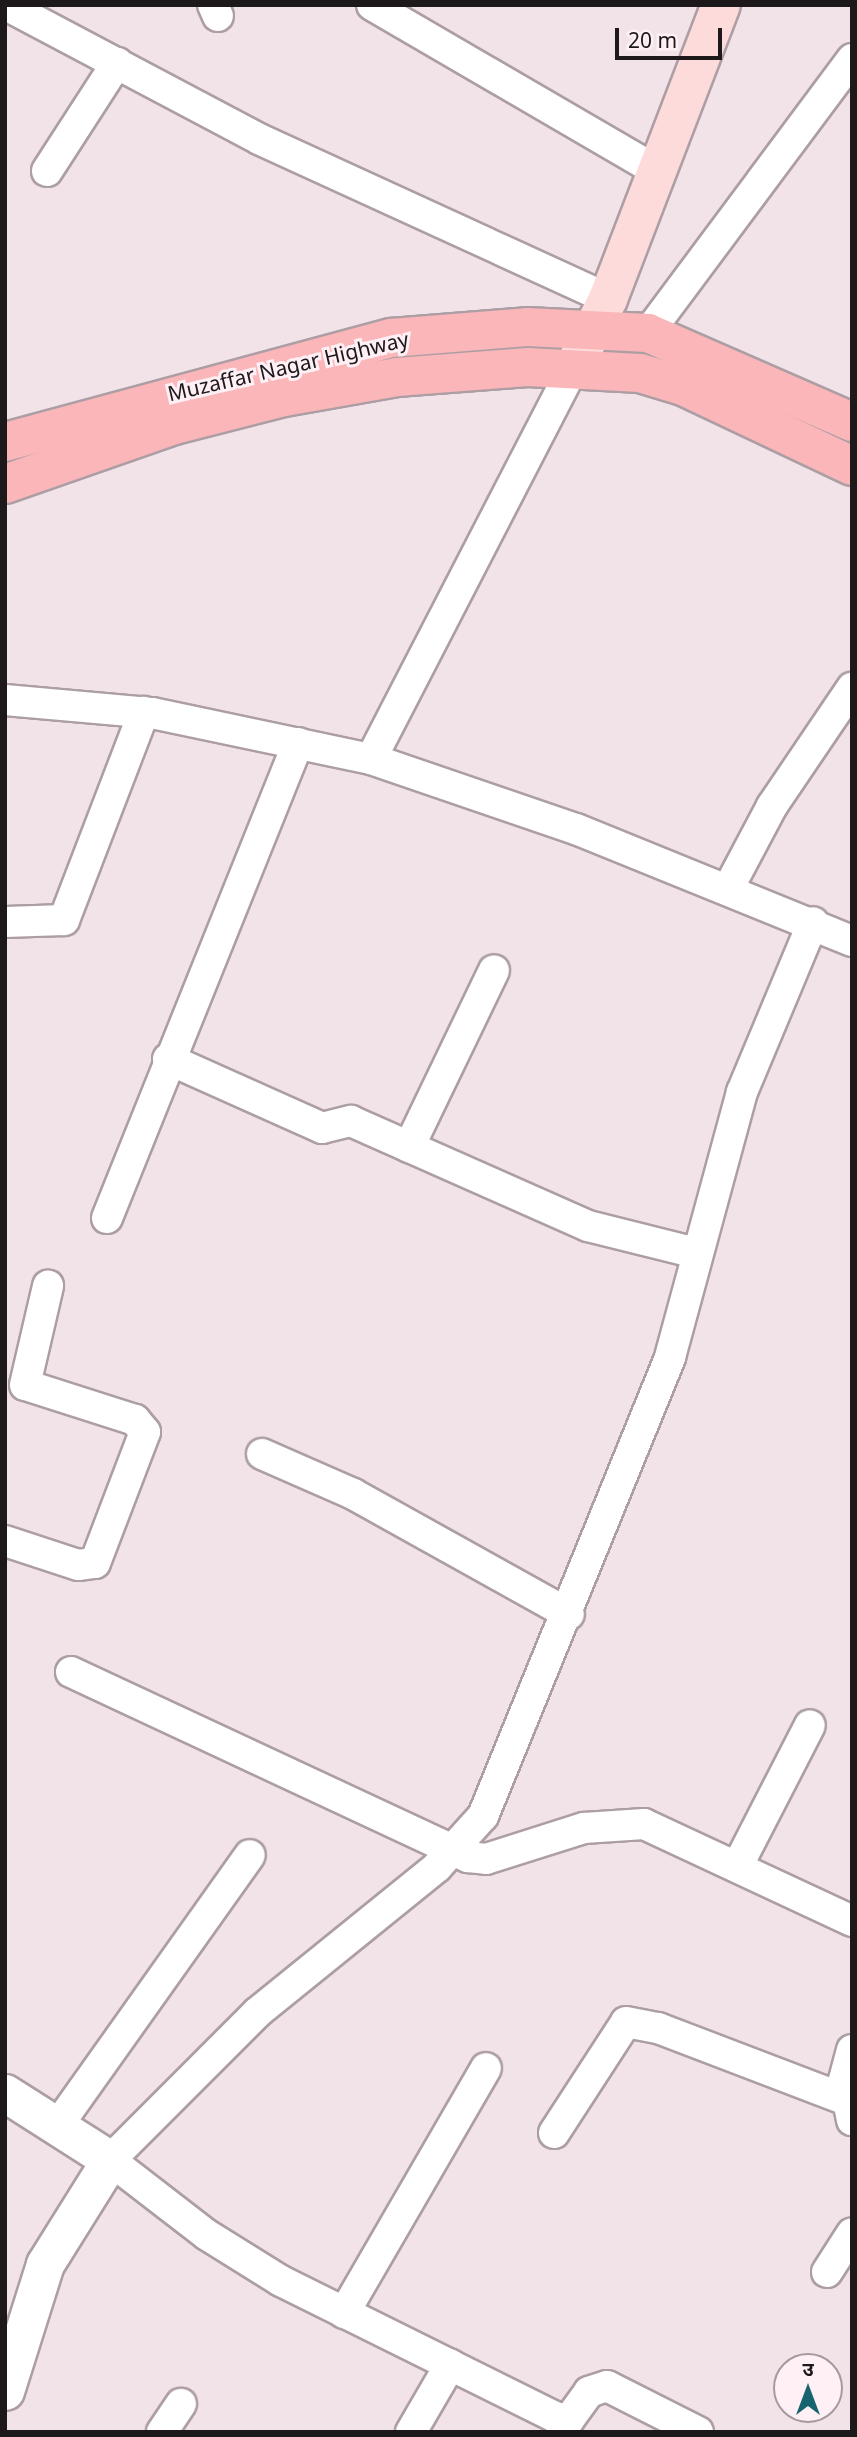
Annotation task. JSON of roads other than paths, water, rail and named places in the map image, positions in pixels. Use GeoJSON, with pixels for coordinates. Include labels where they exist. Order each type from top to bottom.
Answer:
{"type":"FeatureCollection","features":[{"type":"Feature","properties":{"kind":"main road"},"geometry":{"type":"LineString","coordinates":[[573,367],[601,314],[721,5]]}},
{"type":"Feature","properties":{"kind":"main road","name":"Muzaffar Nagar Highway"},"geometry":{"type":"LineString","coordinates":[[5,442],[391,338],[601,314],[852,422]]}},
{"type":"Feature","properties":{"kind":"main road","name":"Muzaffar Nagar Highway"},"geometry":{"type":"LineString","coordinates":[[5,484],[174,425],[284,397],[397,377],[573,367],[640,373],[683,386],[852,466]]}},
{"type":"Feature","properties":{"kind":"street"},"geometry":{"type":"LineString","coordinates":[[6,5],[259,139],[601,314]]}},
{"type":"Feature","properties":{"kind":"street"},"geometry":{"type":"LineString","coordinates":[[372,5],[657,171]]}},
{"type":"Feature","properties":{"kind":"street"},"geometry":{"type":"LineString","coordinates":[[648,333],[852,59]]}},
{"type":"Feature","properties":{"kind":"street"},"geometry":{"type":"LineString","coordinates":[[47,171],[117,63]]}},
{"type":"Feature","properties":{"kind":"street"},"geometry":{"type":"LineString","coordinates":[[372,759],[573,367]]}},
{"type":"Feature","properties":{"kind":"street"},"geometry":{"type":"LineString","coordinates":[[728,889],[772,806],[852,688]]}},
{"type":"Feature","properties":{"kind":"street"},"geometry":{"type":"LineString","coordinates":[[5,700],[144,712],[372,759],[728,889],[852,940]]}},
{"type":"Feature","properties":{"kind":"street"},"geometry":{"type":"LineString","coordinates":[[5,922],[64,920],[144,712]]}},
{"type":"Feature","properties":{"kind":"street"},"geometry":{"type":"LineString","coordinates":[[107,1218],[168,1059],[298,743]]}},
{"type":"Feature","properties":{"kind":"street"},"geometry":{"type":"LineString","coordinates":[[5,2391],[45,2264],[110,2160],[258,2012],[453,1852],[497,1790],[670,1357],[696,1253],[742,1092],[813,922]]}},
{"type":"Feature","properties":{"kind":"street"},"geometry":{"type":"LineString","coordinates":[[409,1147],[494,970]]}},
{"type":"Feature","properties":{"kind":"street"},"geometry":{"type":"LineString","coordinates":[[168,1059],[322,1128],[351,1121],[588,1226],[696,1253]]}},
{"type":"Feature","properties":{"kind":"street"},"geometry":{"type":"LineString","coordinates":[[5,1541],[78,1565],[95,1563],[145,1432],[135,1420],[25,1385],[48,1286]]}},
{"type":"Feature","properties":{"kind":"street"},"geometry":{"type":"LineString","coordinates":[[262,1454],[365,1501],[569,1614]]}},
{"type":"Feature","properties":{"kind":"street"},"geometry":{"type":"LineString","coordinates":[[71,1672],[453,1852],[486,1859],[530,1840],[644,1824],[737,1865],[852,1921]]}},
{"type":"Feature","properties":{"kind":"street"},"geometry":{"type":"LineString","coordinates":[[737,1865],[810,1725]]}},
{"type":"Feature","properties":{"kind":"street"},"geometry":{"type":"LineString","coordinates":[[58,2125],[250,1855]]}},
{"type":"Feature","properties":{"kind":"street"},"geometry":{"type":"LineString","coordinates":[[554,2133],[626,2022],[658,2028],[848,2109],[852,2050]]}},
{"type":"Feature","properties":{"kind":"street"},"geometry":{"type":"LineString","coordinates":[[344,2313],[486,2068]]}},
{"type":"Feature","properties":{"kind":"street"},"geometry":{"type":"LineString","coordinates":[[5,2093],[110,2160],[207,2235],[344,2313],[562,2420],[574,2416],[589,2392],[607,2386],[698,2432]]}},
{"type":"Feature","properties":{"kind":"street"},"geometry":{"type":"LineString","coordinates":[[827,2272],[852,2233]]}},
{"type":"Feature","properties":{"kind":"street"},"geometry":{"type":"LineString","coordinates":[[411,2432],[450,2365]]}},
{"type":"Feature","properties":{"kind":"street"},"geometry":{"type":"LineString","coordinates":[[162,2432],[181,2404]]}}]}
